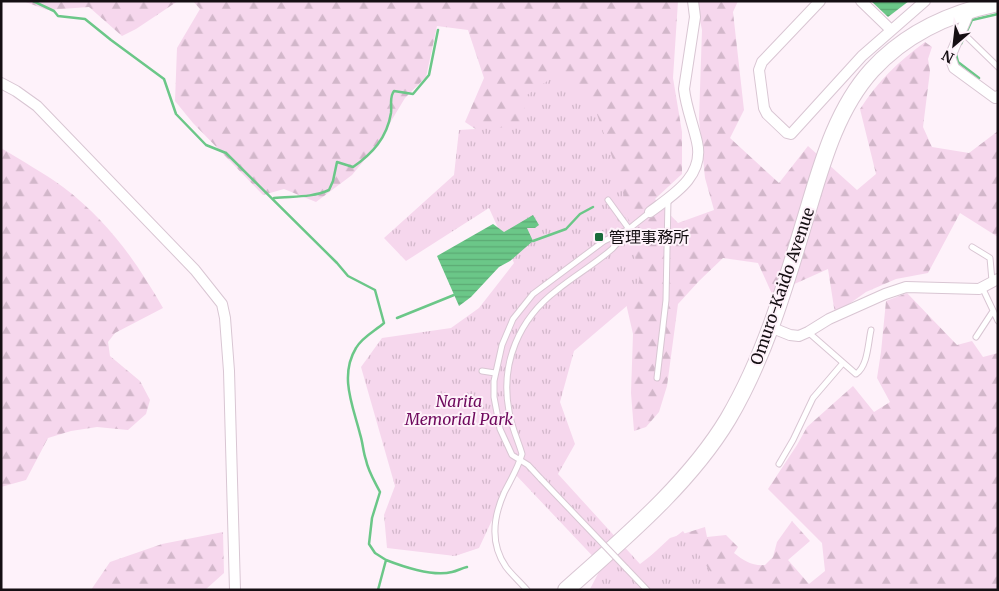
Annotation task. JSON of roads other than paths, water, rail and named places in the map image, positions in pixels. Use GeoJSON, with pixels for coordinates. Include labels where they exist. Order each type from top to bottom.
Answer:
{"type":"FeatureCollection","features":[{"type":"Feature","properties":{"kind":"main road","name":"Omuro-Kaido Avenue"},"geometry":{"type":"LineString","coordinates":[[566,590],[691,471],[729,418],[757,364],[783,295],[833,134],[871,71],[900,45],[920,31],[971,8],[998,4]]}},
{"type":"Feature","properties":{"kind":"street"},"geometry":{"type":"LineString","coordinates":[[650,212],[690,180],[699,154],[684,89],[695,17],[693,1]]}},
{"type":"Feature","properties":{"kind":"street"},"geometry":{"type":"LineString","coordinates":[[820,1],[760,66],[764,108],[767,114],[787,133],[791,134],[795,132],[862,56],[925,1]]}},
{"type":"Feature","properties":{"kind":"street"},"geometry":{"type":"LineString","coordinates":[[861,1],[891,30]]}},
{"type":"Feature","properties":{"kind":"street"},"geometry":{"type":"LineString","coordinates":[[971,8],[950,57],[954,68],[995,98],[998,96]]}},
{"type":"Feature","properties":{"kind":"street"},"geometry":{"type":"LineString","coordinates":[[1,83],[16,90],[37,106],[195,270],[222,304],[225,318],[229,371],[235,590]]}},
{"type":"Feature","properties":{"kind":"street"},"geometry":{"type":"LineString","coordinates":[[770,327],[790,335],[799,336],[829,319],[885,294],[906,287],[979,289],[995,280]]}},
{"type":"Feature","properties":{"kind":"lane"},"geometry":{"type":"LineString","coordinates":[[961,31],[998,67]]}},
{"type":"Feature","properties":{"kind":"lane"},"geometry":{"type":"LineString","coordinates":[[657,378],[666,300],[668,199]]}},
{"type":"Feature","properties":{"kind":"lane"},"geometry":{"type":"LineString","coordinates":[[608,200],[629,229]]}},
{"type":"Feature","properties":{"kind":"lane"},"geometry":{"type":"LineString","coordinates":[[527,590],[506,567],[498,552],[494,537],[494,523],[498,506],[522,454],[507,399],[510,361],[517,339],[523,326],[542,303],[556,290],[612,248],[629,229],[650,212]]}},
{"type":"Feature","properties":{"kind":"lane"},"geometry":{"type":"LineString","coordinates":[[629,229],[604,241],[533,294],[513,319],[506,333],[498,356],[494,397],[500,429],[512,455],[541,479],[647,590]]}},
{"type":"Feature","properties":{"kind":"lane"},"geometry":{"type":"LineString","coordinates":[[972,247],[990,258],[995,280]]}},
{"type":"Feature","properties":{"kind":"lane"},"geometry":{"type":"LineString","coordinates":[[982,287],[998,321]]}},
{"type":"Feature","properties":{"kind":"lane"},"geometry":{"type":"LineString","coordinates":[[976,337],[993,311]]}},
{"type":"Feature","properties":{"kind":"lane"},"geometry":{"type":"LineString","coordinates":[[808,332],[856,374],[861,371],[871,330]]}},
{"type":"Feature","properties":{"kind":"lane"},"geometry":{"type":"LineString","coordinates":[[779,464],[813,398],[843,363]]}},
{"type":"Feature","properties":{"kind":"lane"},"geometry":{"type":"LineString","coordinates":[[482,371],[496,373]]}},
{"type":"Feature","properties":{"kind":"waterway"},"geometry":{"type":"LineString","coordinates":[[33,1],[54,11],[58,16],[85,19],[164,79],[176,114],[206,145],[226,153],[348,276],[375,290],[384,323],[365,337],[356,348],[348,369],[348,380],[351,402],[364,454],[380,492],[372,518],[369,544],[375,553],[386,560],[378,590]]}},
{"type":"Feature","properties":{"kind":"waterway"},"geometry":{"type":"LineString","coordinates":[[961,44],[972,20],[998,14]]}},
{"type":"Feature","properties":{"kind":"waterway"},"geometry":{"type":"LineString","coordinates":[[274,198],[309,196],[329,190],[337,162],[353,167],[372,151],[382,138],[389,122],[392,93],[394,91],[413,94],[429,75],[438,30]]}},
{"type":"Feature","properties":{"kind":"waterway"},"geometry":{"type":"LineString","coordinates":[[956,54],[958,62],[979,78]]}},
{"type":"Feature","properties":{"kind":"waterway"},"geometry":{"type":"LineString","coordinates":[[533,241],[566,229],[580,214],[593,207]]}},
{"type":"Feature","properties":{"kind":"waterway"},"geometry":{"type":"LineString","coordinates":[[397,318],[454,295]]}},
{"type":"Feature","properties":{"kind":"waterway"},"geometry":{"type":"LineString","coordinates":[[386,560],[410,568],[436,573],[452,572],[467,567]]}},
{"type":"Feature","properties":{"kind":"place","name":"管理事務所"},"geometry":{"type":"Point","coordinates":[599,237]}},
{"type":"Feature","properties":{"kind":"park label","name":"Narita Memorial Park"},"geometry":{"type":"Point","coordinates":[459,410]}}]}
